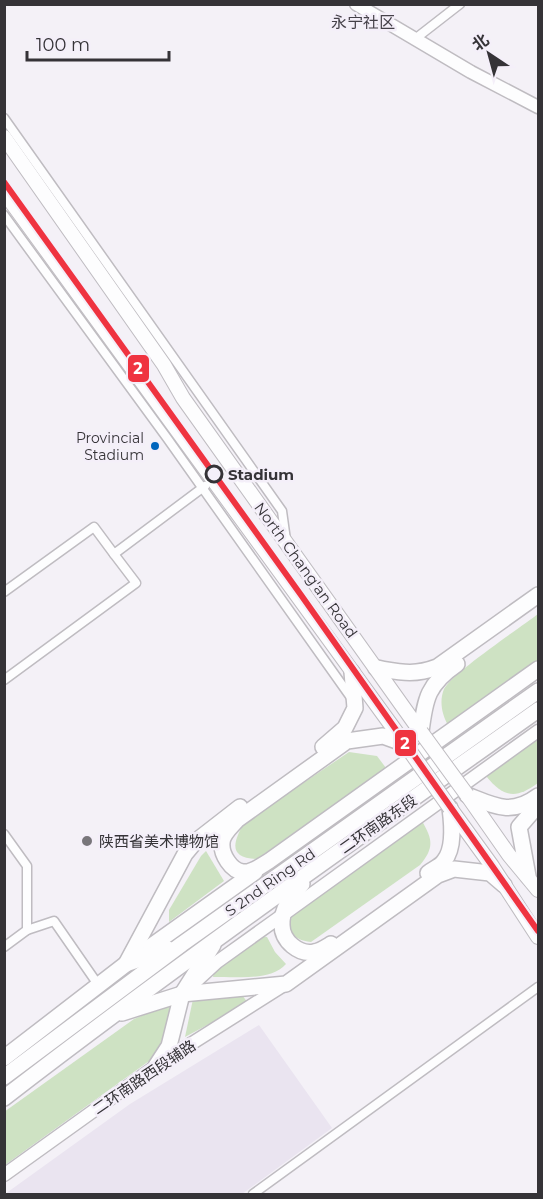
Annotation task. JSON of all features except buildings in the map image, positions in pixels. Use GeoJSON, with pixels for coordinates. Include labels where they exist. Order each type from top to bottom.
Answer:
{"type":"FeatureCollection","features":[{"type":"Feature","properties":{"kind":"highway"},"geometry":{"type":"LineString","coordinates":[[376,668],[408,674],[422,673],[438,667],[538,595]]}},
{"type":"Feature","properties":{"kind":"highway"},"geometry":{"type":"LineString","coordinates":[[422,732],[424,705],[430,689],[443,674],[538,606]]}},
{"type":"Feature","properties":{"kind":"highway"},"geometry":{"type":"LineString","coordinates":[[4,1058],[126,964],[538,669]]}},
{"type":"Feature","properties":{"kind":"highway"},"geometry":{"type":"LineString","coordinates":[[126,964],[185,854],[195,842],[333,740],[345,728],[355,708],[352,672]]}},
{"type":"Feature","properties":{"kind":"highway","name":"S 2nd Ring Rd"},"geometry":{"type":"LineString","coordinates":[[4,1077],[182,944],[538,691]]}},
{"type":"Feature","properties":{"kind":"highway","name":"二环南路东段"},"geometry":{"type":"LineString","coordinates":[[217,938],[538,710]]}},
{"type":"Feature","properties":{"kind":"highway"},"geometry":{"type":"LineString","coordinates":[[269,861],[243,872],[233,868],[225,856],[222,843],[226,832],[237,820],[347,741],[383,736],[405,744]]}},
{"type":"Feature","properties":{"kind":"highway"},"geometry":{"type":"LineString","coordinates":[[467,795],[505,808],[519,808],[538,796]]}},
{"type":"Feature","properties":{"kind":"highway"},"geometry":{"type":"LineString","coordinates":[[528,876],[519,827],[538,805]]}},
{"type":"Feature","properties":{"kind":"highway"},"geometry":{"type":"LineString","coordinates":[[318,866],[289,898],[284,914],[282,927],[287,940],[300,951],[315,952],[331,944],[445,861],[452,832],[450,808]]}},
{"type":"Feature","properties":{"kind":"highway"},"geometry":{"type":"LineString","coordinates":[[110,1017],[182,993],[286,984],[438,876],[454,869],[490,873],[504,885]]}},
{"type":"Feature","properties":{"kind":"highway"},"geometry":{"type":"LineString","coordinates":[[156,1066],[169,1046],[182,993],[217,938]]}},
{"type":"Feature","properties":{"kind":"highway"},"geometry":{"type":"LineString","coordinates":[[4,1098],[217,938]]}},
{"type":"Feature","properties":{"kind":"highway"},"geometry":{"type":"LineString","coordinates":[[126,964],[182,944]]}},
{"type":"Feature","properties":{"kind":"main road"},"geometry":{"type":"LineString","coordinates":[[356,4],[538,107]]}},
{"type":"Feature","properties":{"kind":"main road","name":"North Chang'an Road"},"geometry":{"type":"LineString","coordinates":[[4,137],[164,365],[183,398],[509,855],[538,890]]}},
{"type":"Feature","properties":{"kind":"main road","name":"North Chang'an Road"},"geometry":{"type":"LineString","coordinates":[[4,192],[207,484],[405,744],[538,937]]}},
{"type":"Feature","properties":{"kind":"main road"},"geometry":{"type":"LineString","coordinates":[[182,993],[217,962],[538,731]]}},
{"type":"Feature","properties":{"kind":"main road","name":"二环南路西段辅路"},"geometry":{"type":"LineString","coordinates":[[4,1175],[156,1066],[286,984]]}},
{"type":"Feature","properties":{"kind":"street"},"geometry":{"type":"LineString","coordinates":[[415,39],[460,4]]}},
{"type":"Feature","properties":{"kind":"street"},"geometry":{"type":"LineString","coordinates":[[4,118],[282,512],[287,543]]}},
{"type":"Feature","properties":{"kind":"street"},"geometry":{"type":"LineString","coordinates":[[4,215],[207,484],[355,703]]}},
{"type":"Feature","properties":{"kind":"street"},"geometry":{"type":"LineString","coordinates":[[114,554],[207,484]]}},
{"type":"Feature","properties":{"kind":"street"},"geometry":{"type":"LineString","coordinates":[[4,592],[94,527],[136,583],[4,680]]}},
{"type":"Feature","properties":{"kind":"street"},"geometry":{"type":"LineString","coordinates":[[4,834],[27,866],[27,930]]}},
{"type":"Feature","properties":{"kind":"street"},"geometry":{"type":"LineString","coordinates":[[4,947],[27,930],[54,921],[99,986]]}},
{"type":"Feature","properties":{"kind":"street"},"geometry":{"type":"LineString","coordinates":[[253,1194],[538,987]]}},
{"type":"Feature","properties":{"kind":"shaded area"},"geometry":{"type":"Polygon","coordinates":[[[259,1025],[332,1128],[242,1194],[5,1194],[130,1104],[259,1025]]]}},
{"type":"Feature","properties":{"kind":"green space"},"geometry":{"type":"Polygon","coordinates":[[[538,614],[538,660],[448,725],[441,703],[444,689],[460,672],[538,614]]]}},
{"type":"Feature","properties":{"kind":"green space"},"geometry":{"type":"Polygon","coordinates":[[[538,737],[538,783],[523,792],[511,794],[492,783],[486,776],[538,737]]]}},
{"type":"Feature","properties":{"kind":"green space"},"geometry":{"type":"Polygon","coordinates":[[[349,752],[377,756],[386,768],[257,859],[241,856],[237,852],[237,836],[244,823],[349,752]]]}},
{"type":"Feature","properties":{"kind":"green space"},"geometry":{"type":"Polygon","coordinates":[[[422,821],[430,839],[430,849],[420,865],[311,942],[295,936],[290,923],[294,911],[422,821]]]}},
{"type":"Feature","properties":{"kind":"green space"},"geometry":{"type":"Polygon","coordinates":[[[206,851],[224,881],[169,922],[169,910],[206,851]]]}},
{"type":"Feature","properties":{"kind":"green space"},"geometry":{"type":"Polygon","coordinates":[[[261,936],[267,937],[275,952],[286,964],[279,970],[262,976],[213,977],[214,971],[261,936]]]}},
{"type":"Feature","properties":{"kind":"green space"},"geometry":{"type":"Polygon","coordinates":[[[242,995],[248,1003],[185,1037],[193,999],[242,995]]]}},
{"type":"Feature","properties":{"kind":"green space"},"geometry":{"type":"Polygon","coordinates":[[[175,1002],[156,1056],[5,1165],[4,1112],[134,1019],[175,1002]]]}},
{"type":"Feature","properties":{"kind":"transit line","name":"2"},"geometry":{"type":"LineString","coordinates":[[4,182],[301,595],[538,931]]}},
{"type":"Feature","properties":{"kind":"place","name":"Provincial Stadium"},"geometry":{"type":"Point","coordinates":[155,446]}},
{"type":"Feature","properties":{"kind":"place","name":"Stadium"},"geometry":{"type":"Point","coordinates":[214,474]}},
{"type":"Feature","properties":{"kind":"place","name":"陕西省美术博物馆"},"geometry":{"type":"Point","coordinates":[87,841]}},
{"type":"Feature","properties":{"kind":"district","name":"永宁社区"},"geometry":{"type":"Point","coordinates":[363,22]}}]}
